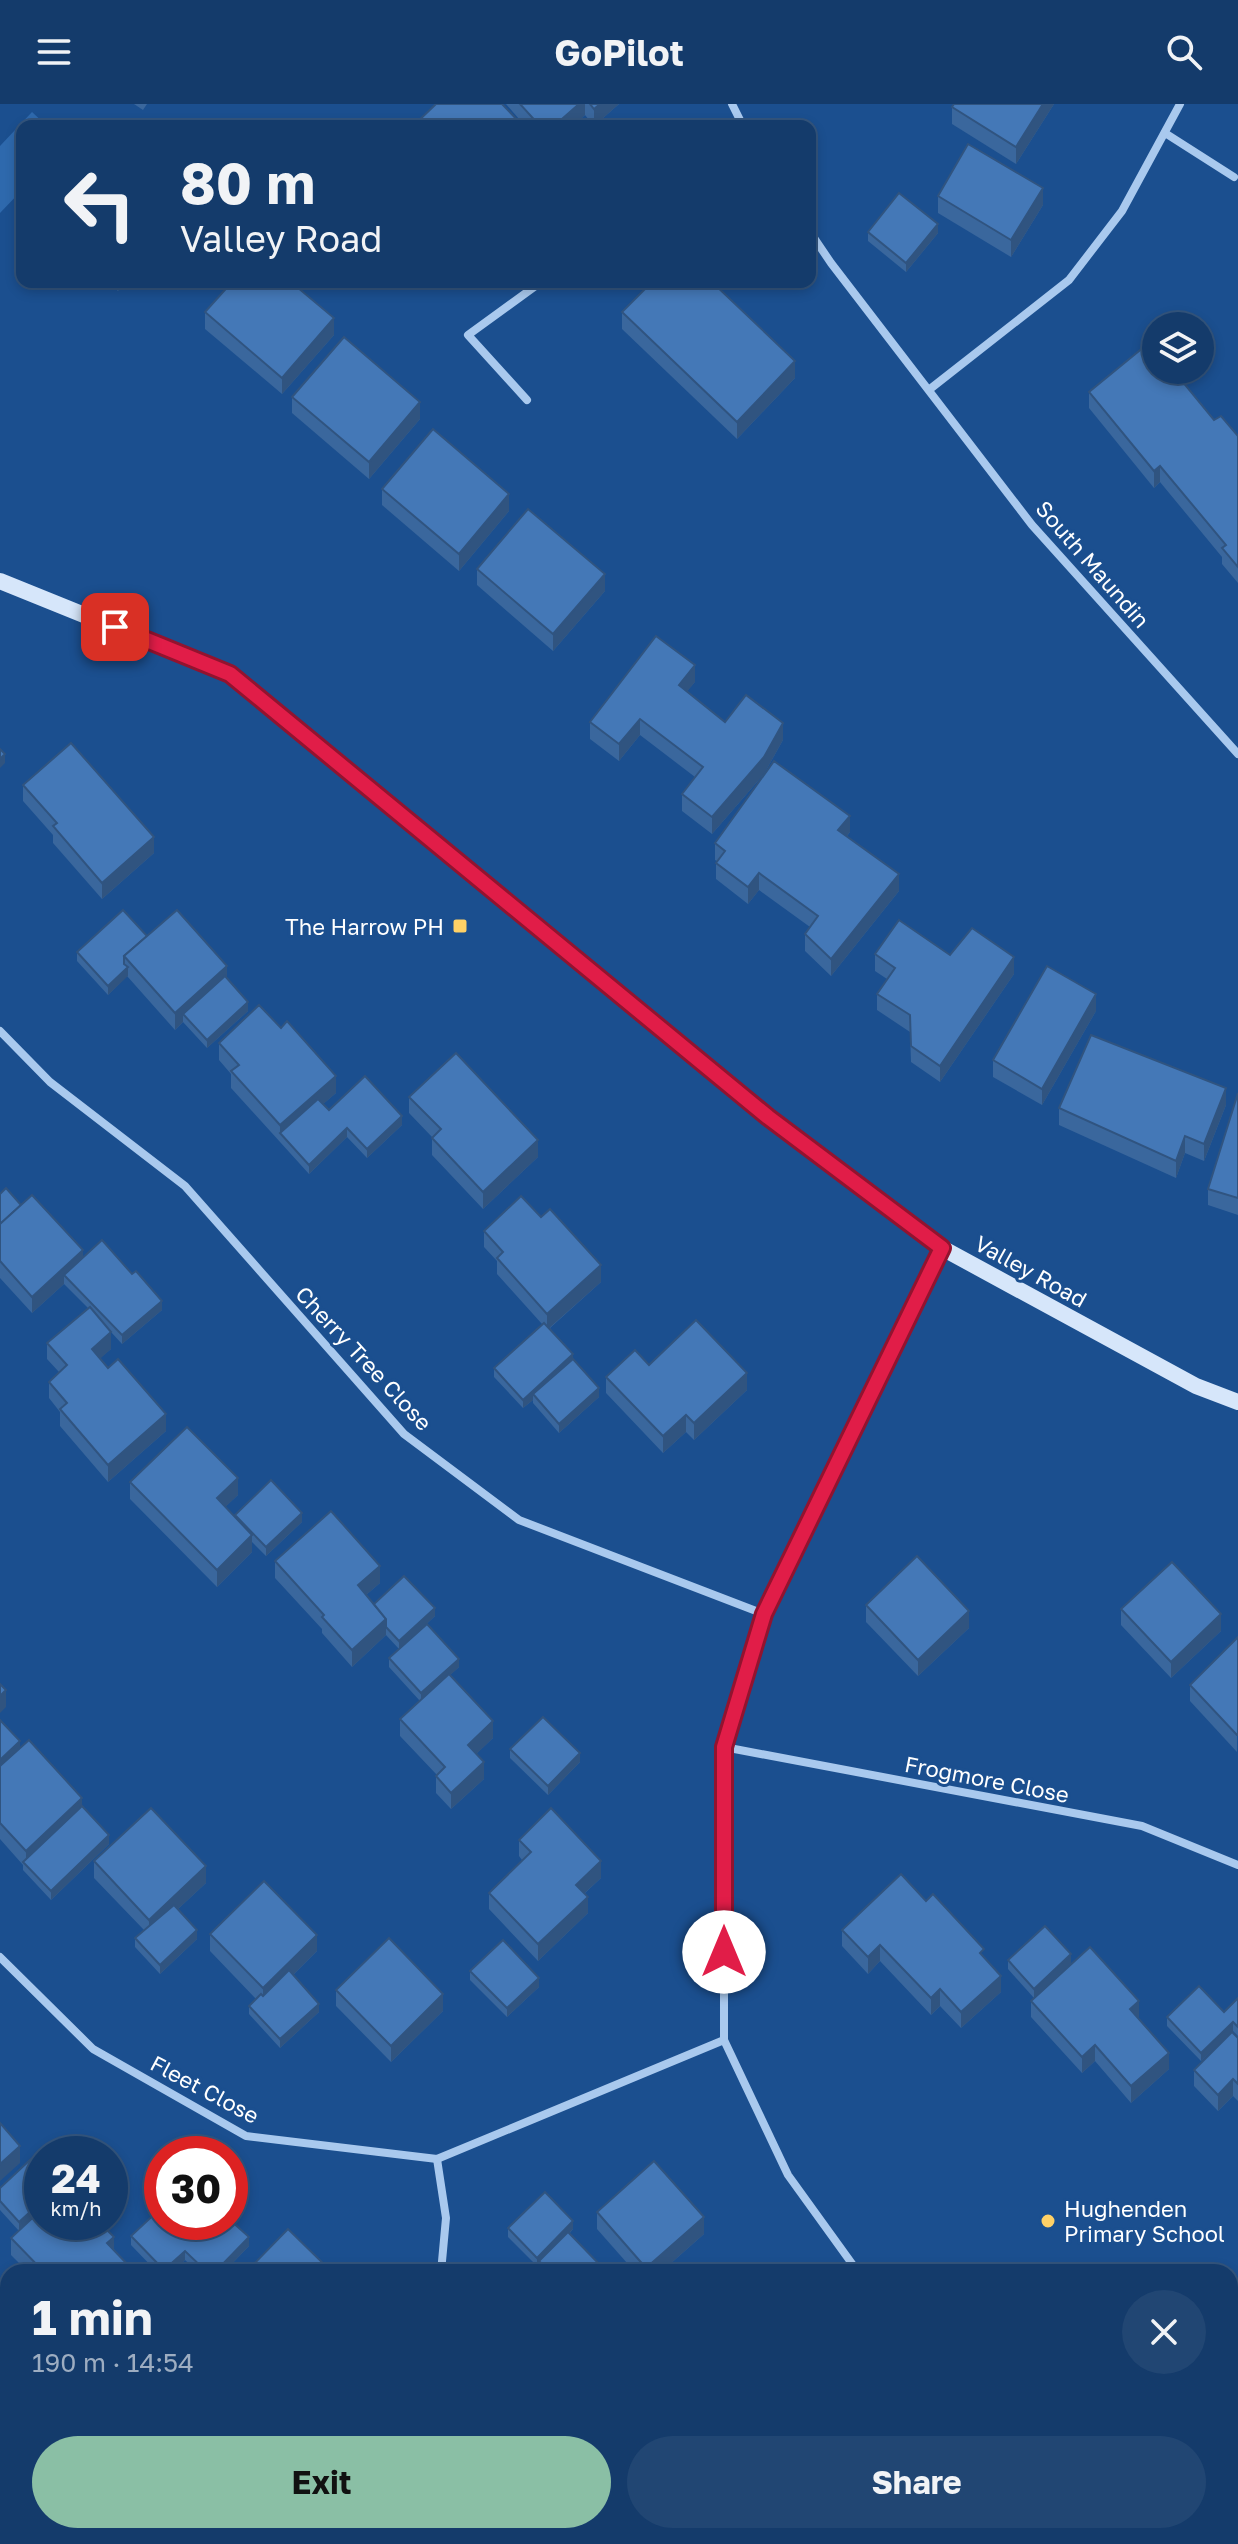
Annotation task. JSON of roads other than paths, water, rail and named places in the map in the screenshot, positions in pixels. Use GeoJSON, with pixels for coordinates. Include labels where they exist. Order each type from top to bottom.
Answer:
{"type":"FeatureCollection","features":[{"type":"Feature","properties":{"kind":"street"},"geometry":{"type":"LineString","coordinates":[[930,389],[1069,280],[1122,211],[1180,104]]}},
{"type":"Feature","properties":{"kind":"street"},"geometry":{"type":"LineString","coordinates":[[1165,133],[1234,177]]}},
{"type":"Feature","properties":{"kind":"street","name":"South Maundin"},"geometry":{"type":"LineString","coordinates":[[816,241],[1032,525],[1238,754]]}},
{"type":"Feature","properties":{"kind":"street"},"geometry":{"type":"LineString","coordinates":[[527,400],[468,335],[533,288]]}},
{"type":"Feature","properties":{"kind":"street","name":"Valley Road"},"geometry":{"type":"LineString","coordinates":[[0,581],[230,674],[768,1117],[942,1248],[1196,1386],[1238,1402]]}},
{"type":"Feature","properties":{"kind":"street","name":"Cherry Tree Close"},"geometry":{"type":"LineString","coordinates":[[0,1031],[50,1082],[185,1186],[404,1434],[519,1520],[764,1614]]}},
{"type":"Feature","properties":{"kind":"street"},"geometry":{"type":"LineString","coordinates":[[852,2264],[788,2175],[724,2040],[724,1747],[764,1614],[942,1248]]}},
{"type":"Feature","properties":{"kind":"street","name":"Frogmore Close"},"geometry":{"type":"LineString","coordinates":[[724,1747],[1142,1826],[1238,1865]]}},
{"type":"Feature","properties":{"kind":"street","name":"Fleet Close"},"geometry":{"type":"LineString","coordinates":[[0,1957],[93,2049],[246,2136],[437,2159],[724,2040]]}},
{"type":"Feature","properties":{"kind":"street"},"geometry":{"type":"LineString","coordinates":[[437,2159],[446,2218],[442,2264]]}},
{"type":"Feature","properties":{"kind":"place","name":"The Harrow PH"},"geometry":{"type":"Point","coordinates":[460,926]}},
{"type":"Feature","properties":{"kind":"place","name":"Hughenden Primary School"},"geometry":{"type":"Point","coordinates":[1048,2221]}}]}
